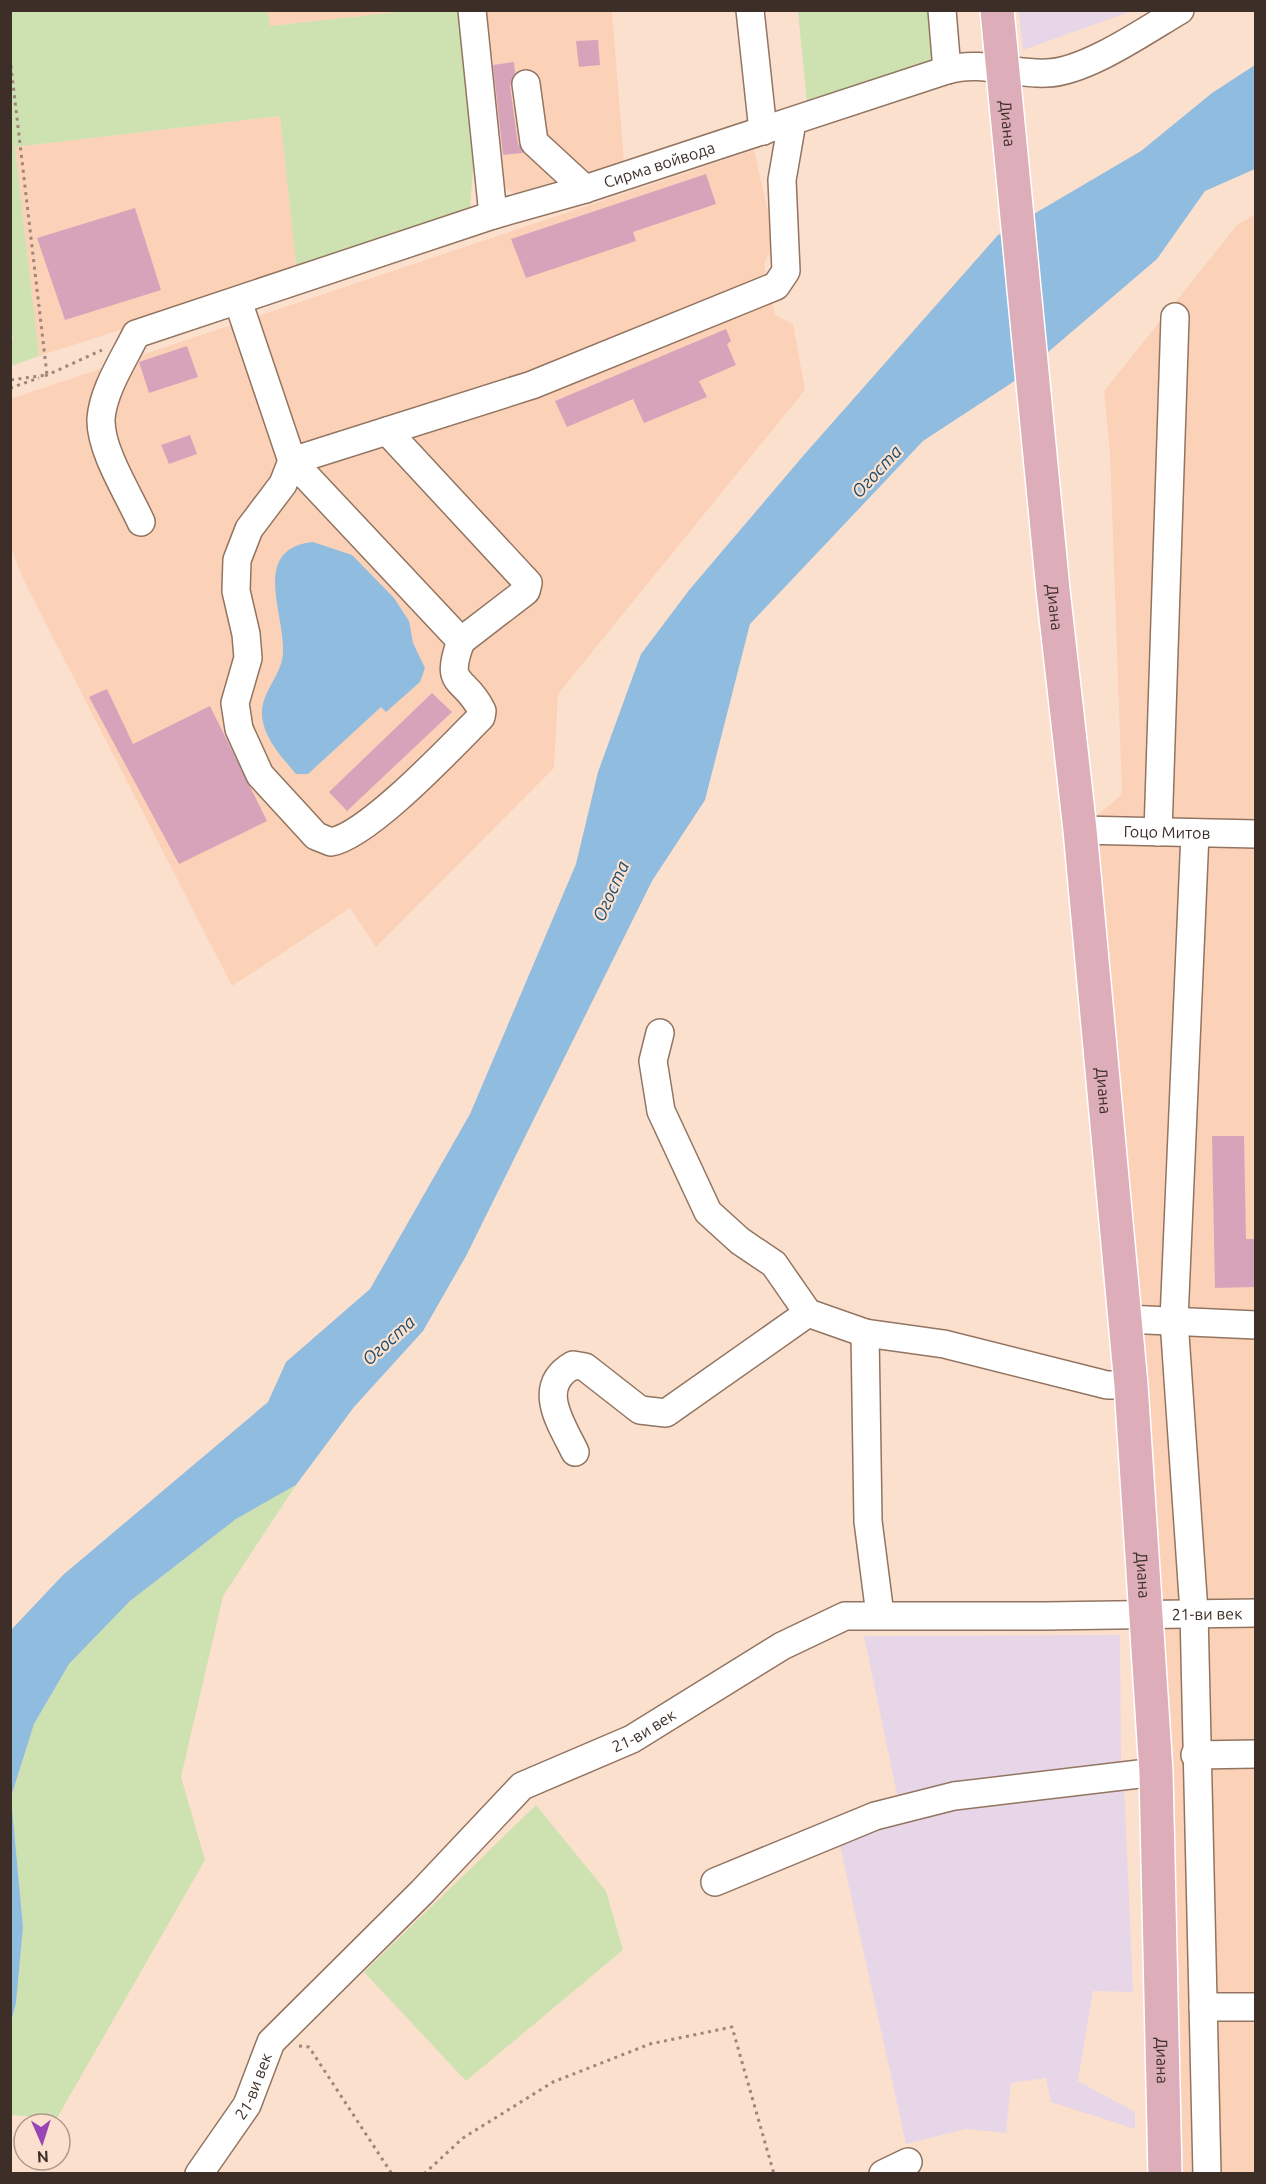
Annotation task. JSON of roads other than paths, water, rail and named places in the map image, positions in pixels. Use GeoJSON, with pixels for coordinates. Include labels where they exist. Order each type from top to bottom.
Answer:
{"type":"FeatureCollection","features":[{"type":"Feature","properties":{"kind":"main road","name":"Диана"},"geometry":{"type":"LineString","coordinates":[[997,10],[1053,590],[1080,830],[1131,1384],[1156,1772],[1165,2174]]}},
{"type":"Feature","properties":{"kind":"street"},"geometry":{"type":"LineString","coordinates":[[472,10],[493,215]]}},
{"type":"Feature","properties":{"kind":"street"},"geometry":{"type":"LineString","coordinates":[[750,10],[763,131]]}},
{"type":"Feature","properties":{"kind":"street"},"geometry":{"type":"LineString","coordinates":[[942,10],[947,70]]}},
{"type":"Feature","properties":{"kind":"street","name":"Сирма войвода"},"geometry":{"type":"LineString","coordinates":[[141,522],[103,439],[101,418],[106,396],[136,334],[493,215],[585,189],[947,70],[979,65],[1050,74],[1108,52],[1180,10]]}},
{"type":"Feature","properties":{"kind":"street"},"geometry":{"type":"LineString","coordinates":[[526,84],[534,142],[585,189]]}},
{"type":"Feature","properties":{"kind":"street"},"geometry":{"type":"LineString","coordinates":[[292,461],[532,386],[776,286],[786,271],[782,180],[792,122]]}},
{"type":"Feature","properties":{"kind":"street"},"geometry":{"type":"LineString","coordinates":[[238,301],[292,461],[461,641]]}},
{"type":"Feature","properties":{"kind":"street"},"geometry":{"type":"LineString","coordinates":[[1158,832],[1175,317]]}},
{"type":"Feature","properties":{"kind":"street"},"geometry":{"type":"LineString","coordinates":[[292,461],[283,484],[249,529],[237,560],[236,591],[246,634],[248,658],[235,703],[239,729],[260,775],[316,836],[331,842],[350,834],[410,788],[481,717],[482,711],[479,704],[455,676],[453,664],[461,641],[526,591],[528,583],[387,431]]}},
{"type":"Feature","properties":{"kind":"street","name":"Гоцо Митов"},"geometry":{"type":"LineString","coordinates":[[1080,830],[1256,834]]}},
{"type":"Feature","properties":{"kind":"street"},"geometry":{"type":"LineString","coordinates":[[1195,833],[1174,1320],[1194,1612],[1195,1755],[1206,2174]]}},
{"type":"Feature","properties":{"kind":"street"},"geometry":{"type":"LineString","coordinates":[[660,1033],[653,1061],[661,1111],[708,1212],[740,1241],[774,1264],[808,1314],[866,1333],[944,1344],[1107,1385],[1131,1384]]}},
{"type":"Feature","properties":{"kind":"street"},"geometry":{"type":"LineString","coordinates":[[575,1452],[558,1418],[553,1399],[553,1386],[561,1372],[573,1365],[585,1367],[640,1410],[666,1413],[808,1314]]}},
{"type":"Feature","properties":{"kind":"street"},"geometry":{"type":"LineString","coordinates":[[1125,1319],[1256,1325]]}},
{"type":"Feature","properties":{"kind":"street"},"geometry":{"type":"LineString","coordinates":[[866,1333],[868,1521],[880,1615]]}},
{"type":"Feature","properties":{"kind":"street","name":"21-ви век"},"geometry":{"type":"LineString","coordinates":[[199,2174],[247,2105],[271,2042],[422,1892],[522,1786],[632,1739],[782,1646],[845,1616],[1046,1617],[1256,1612]]}},
{"type":"Feature","properties":{"kind":"street"},"geometry":{"type":"LineString","coordinates":[[1195,1755],[1256,1754]]}},
{"type":"Feature","properties":{"kind":"street"},"geometry":{"type":"LineString","coordinates":[[715,1882],[875,1816],[954,1796],[1156,1772]]}},
{"type":"Feature","properties":{"kind":"street"},"geometry":{"type":"LineString","coordinates":[[1203,2007],[1256,2007]]}},
{"type":"Feature","properties":{"kind":"street"},"geometry":{"type":"LineString","coordinates":[[883,2174],[908,2162]]}},
{"type":"Feature","properties":{"kind":"water","name":"Огоста"},"geometry":{"type":"Polygon","coordinates":[[[1255,65],[1255,169],[1205,191],[1157,259],[1013,382],[923,441],[750,624],[705,800],[652,881],[466,1256],[423,1331],[354,1407],[296,1485],[236,1519],[130,1601],[69,1664],[34,1724],[11,1797],[11,1630],[63,1575],[268,1402],[286,1362],[370,1289],[470,1114],[576,864],[598,772],[641,654],[690,589],[803,456],[998,235],[1141,151],[1212,93],[1255,65]]]}},
{"type":"Feature","properties":{"kind":"water"},"geometry":{"type":"Polygon","coordinates":[[[313,542],[352,555],[394,598],[409,621],[413,643],[425,668],[420,682],[386,712],[381,707],[308,774],[296,774],[270,740],[263,724],[262,708],[282,660],[283,652],[275,585],[276,570],[282,557],[294,547],[313,542]]]}},
{"type":"Feature","properties":{"kind":"water"},"geometry":{"type":"Polygon","coordinates":[[[11,1797],[23,1927],[16,2003],[11,2022],[11,1797]]]}}]}
